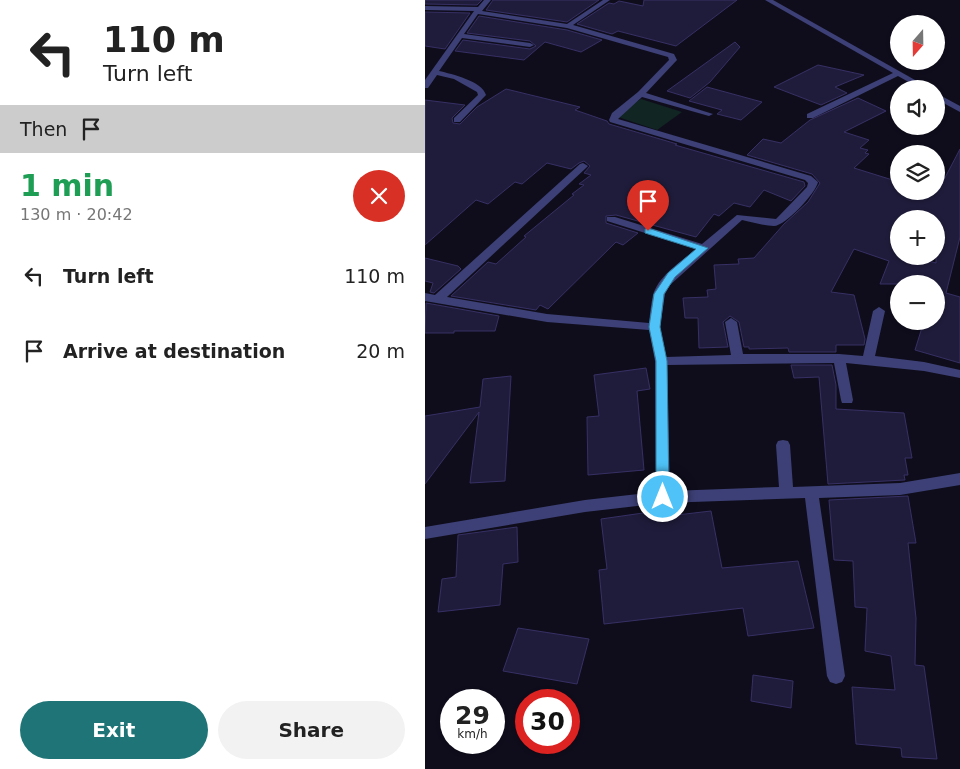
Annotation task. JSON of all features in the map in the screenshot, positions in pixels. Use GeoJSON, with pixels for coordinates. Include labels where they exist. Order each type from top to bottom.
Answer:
{"type":"FeatureCollection","features":[{"type":"Feature","properties":{"kind":"street"},"geometry":{"type":"LineString","coordinates":[[425,86],[478,11],[488,0]]}},
{"type":"Feature","properties":{"kind":"street"},"geometry":{"type":"LineString","coordinates":[[568,26],[607,0]]}},
{"type":"Feature","properties":{"kind":"street"},"geometry":{"type":"LineString","coordinates":[[768,0],[911,80]]}},
{"type":"Feature","properties":{"kind":"street"},"geometry":{"type":"LineString","coordinates":[[425,8],[478,11],[568,26],[671,56],[673,60],[670,65],[641,94],[615,115],[613,120],[808,178],[813,182],[812,188],[780,221],[773,223],[740,216],[665,283],[659,294],[654,327],[661,361],[663,497]]}},
{"type":"Feature","properties":{"kind":"street"},"geometry":{"type":"LineString","coordinates":[[460,36],[530,45]]}},
{"type":"Feature","properties":{"kind":"street"},"geometry":{"type":"LineString","coordinates":[[435,72],[457,78],[481,91],[482,96],[479,100],[457,120]]}},
{"type":"Feature","properties":{"kind":"street"},"geometry":{"type":"LineString","coordinates":[[811,116],[899,73]]}},
{"type":"Feature","properties":{"kind":"street"},"geometry":{"type":"LineString","coordinates":[[641,94],[709,114]]}},
{"type":"Feature","properties":{"kind":"street"},"geometry":{"type":"LineString","coordinates":[[945,101],[960,110]]}},
{"type":"Feature","properties":{"kind":"street"},"geometry":{"type":"LineString","coordinates":[[439,298],[583,166]]}},
{"type":"Feature","properties":{"kind":"street"},"geometry":{"type":"LineString","coordinates":[[611,219],[703,248]]}},
{"type":"Feature","properties":{"kind":"street"},"geometry":{"type":"LineString","coordinates":[[425,297],[547,318],[654,327]]}},
{"type":"Feature","properties":{"kind":"street"},"geometry":{"type":"LineString","coordinates":[[868,360],[879,311]]}},
{"type":"Feature","properties":{"kind":"street"},"geometry":{"type":"LineString","coordinates":[[731,322],[738,359]]}},
{"type":"Feature","properties":{"kind":"street"},"geometry":{"type":"LineString","coordinates":[[661,361],[839,358],[868,360],[960,374]]}},
{"type":"Feature","properties":{"kind":"street"},"geometry":{"type":"LineString","coordinates":[[839,358],[847,400]]}},
{"type":"Feature","properties":{"kind":"street"},"geometry":{"type":"LineString","coordinates":[[783,445],[786,492]]}},
{"type":"Feature","properties":{"kind":"street"},"geometry":{"type":"LineString","coordinates":[[425,533],[546,512],[663,497],[900,489],[960,479]]}},
{"type":"Feature","properties":{"kind":"street"},"geometry":{"type":"LineString","coordinates":[[811,491],[836,676]]}},
{"type":"Feature","properties":{"kind":"green space"},"geometry":{"type":"Polygon","coordinates":[[[641,99],[682,112],[657,130],[615,116],[641,99]]]}},
{"type":"Feature","properties":{"kind":"building"},"geometry":{"type":"Polygon","coordinates":[[[425,0],[482,0],[477,5],[425,4],[425,0]]]}},
{"type":"Feature","properties":{"kind":"building"},"geometry":{"type":"Polygon","coordinates":[[[493,0],[599,0],[567,22],[486,10],[493,0]]]}},
{"type":"Feature","properties":{"kind":"building"},"geometry":{"type":"Polygon","coordinates":[[[644,0],[737,0],[676,46],[618,31],[612,34],[577,24],[609,3],[614,4],[619,1],[643,6],[644,0]]]}},
{"type":"Feature","properties":{"kind":"building"},"geometry":{"type":"Polygon","coordinates":[[[425,12],[470,13],[445,49],[425,46],[425,12]]]}},
{"type":"Feature","properties":{"kind":"building"},"geometry":{"type":"Polygon","coordinates":[[[479,16],[567,30],[602,40],[581,52],[545,42],[524,60],[455,51],[463,40],[530,49],[536,46],[530,41],[467,33],[479,16]]]}},
{"type":"Feature","properties":{"kind":"building"},"geometry":{"type":"Polygon","coordinates":[[[735,42],[740,47],[710,82],[690,98],[667,91],[735,42]]]}},
{"type":"Feature","properties":{"kind":"building"},"geometry":{"type":"Polygon","coordinates":[[[818,65],[864,75],[835,87],[847,93],[821,105],[774,87],[818,65]]]}},
{"type":"Feature","properties":{"kind":"building"},"geometry":{"type":"Polygon","coordinates":[[[707,87],[762,102],[741,120],[717,114],[722,110],[689,101],[707,87]]]}},
{"type":"Feature","properties":{"kind":"building"},"geometry":{"type":"Polygon","coordinates":[[[506,89],[580,107],[575,110],[607,121],[609,124],[804,182],[805,186],[791,201],[764,190],[750,207],[734,203],[719,216],[714,214],[696,237],[616,215],[606,216],[606,223],[638,233],[623,245],[616,242],[548,309],[540,305],[536,310],[451,296],[488,262],[496,264],[526,237],[524,236],[574,195],[572,194],[584,185],[579,184],[591,175],[584,173],[590,166],[584,161],[571,169],[547,163],[522,184],[515,182],[488,204],[476,200],[425,245],[425,100],[465,105],[452,118],[453,123],[460,124],[477,107],[506,89]]]}},
{"type":"Feature","properties":{"kind":"building"},"geometry":{"type":"Polygon","coordinates":[[[858,98],[886,111],[844,132],[869,140],[860,148],[868,150],[865,153],[869,154],[854,168],[890,179],[890,200],[945,200],[945,178],[960,149],[960,237],[946,293],[960,297],[960,363],[915,350],[921,330],[945,330],[945,275],[890,275],[890,284],[880,284],[889,261],[854,249],[831,292],[854,295],[865,339],[864,345],[836,345],[836,352],[789,352],[788,348],[749,349],[749,347],[744,347],[739,322],[730,316],[723,322],[728,347],[699,348],[698,318],[685,318],[683,298],[708,297],[707,290],[716,289],[714,265],[739,264],[738,259],[754,258],[784,224],[808,202],[820,183],[812,174],[747,155],[763,139],[781,143],[810,120],[858,98]]]}},
{"type":"Feature","properties":{"kind":"building"},"geometry":{"type":"Polygon","coordinates":[[[425,258],[458,266],[461,269],[434,293],[430,292],[433,283],[425,281],[425,258]]]}},
{"type":"Feature","properties":{"kind":"building"},"geometry":{"type":"Polygon","coordinates":[[[426,303],[499,316],[495,331],[425,333],[426,303]]]}},
{"type":"Feature","properties":{"kind":"building"},"geometry":{"type":"Polygon","coordinates":[[[791,365],[832,365],[836,385],[836,409],[904,413],[912,458],[905,458],[908,475],[904,475],[905,480],[828,484],[819,377],[794,378],[791,365]]]}},
{"type":"Feature","properties":{"kind":"building"},"geometry":{"type":"Polygon","coordinates":[[[646,368],[650,389],[637,391],[644,470],[588,475],[587,417],[599,416],[594,375],[646,368]]]}},
{"type":"Feature","properties":{"kind":"building"},"geometry":{"type":"Polygon","coordinates":[[[511,376],[505,481],[470,483],[479,412],[425,484],[425,416],[480,407],[483,379],[511,376]]]}},
{"type":"Feature","properties":{"kind":"building"},"geometry":{"type":"Polygon","coordinates":[[[908,496],[916,543],[908,543],[916,618],[915,665],[924,666],[937,759],[902,757],[901,748],[856,744],[852,687],[895,690],[891,656],[865,651],[867,608],[855,607],[853,561],[834,560],[829,500],[908,496]]]}},
{"type":"Feature","properties":{"kind":"building"},"geometry":{"type":"Polygon","coordinates":[[[711,511],[722,568],[798,561],[814,628],[748,636],[743,608],[604,624],[599,570],[607,569],[601,519],[650,512],[651,518],[711,511]]]}},
{"type":"Feature","properties":{"kind":"building"},"geometry":{"type":"Polygon","coordinates":[[[517,527],[518,562],[503,564],[500,605],[438,612],[442,579],[456,577],[458,535],[517,527]]]}},
{"type":"Feature","properties":{"kind":"building"},"geometry":{"type":"Polygon","coordinates":[[[518,628],[589,639],[577,684],[503,671],[518,628]]]}},
{"type":"Feature","properties":{"kind":"building"},"geometry":{"type":"Polygon","coordinates":[[[753,675],[793,681],[791,708],[751,701],[753,675]]]}},
{"type":"Feature","properties":{"kind":"route"},"geometry":{"type":"LineString","coordinates":[[648,231],[703,248],[672,275],[659,294],[654,327],[661,361],[663,497]]}}]}
